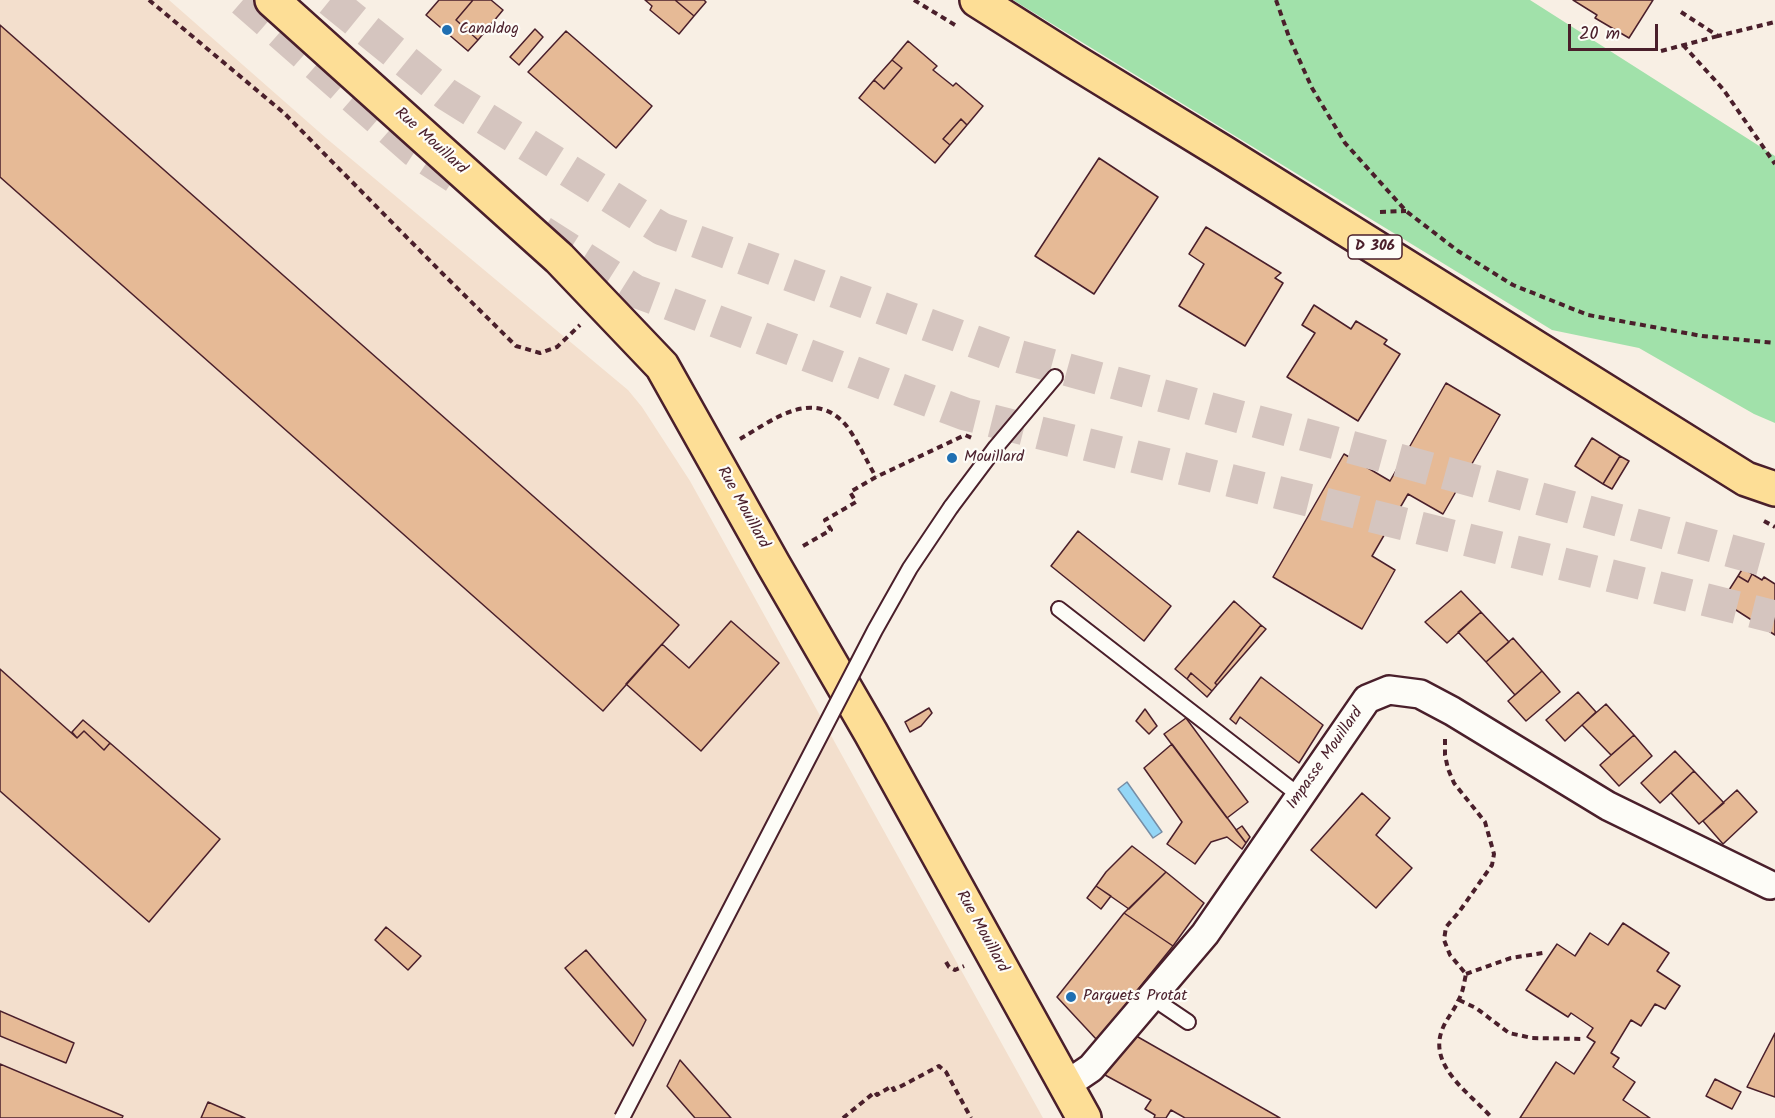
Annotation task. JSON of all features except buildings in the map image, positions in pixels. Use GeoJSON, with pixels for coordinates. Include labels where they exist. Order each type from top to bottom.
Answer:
{"type":"FeatureCollection","features":[{"type":"Feature","properties":{"kind":"main road","name":"Rue Mouillard"},"geometry":{"type":"LineString","coordinates":[[272,0],[559,258],[662,366],[772,564],[871,733],[1066,1085],[1081,1117]]}},
{"type":"Feature","properties":{"kind":"main road","name":"D 306"},"geometry":{"type":"LineString","coordinates":[[977,0],[1765,484]]}},
{"type":"Feature","properties":{"kind":"street","name":"Impasse Mouillard"},"geometry":{"type":"LineString","coordinates":[[1066,1085],[1091,1068],[1205,934],[1367,699],[1389,690],[1420,694],[1608,806],[1770,885]]}},
{"type":"Feature","properties":{"kind":"lane"},"geometry":{"type":"LineString","coordinates":[[622,1118],[875,630],[910,568],[951,507],[996,447],[1055,377]]}},
{"type":"Feature","properties":{"kind":"lane"},"geometry":{"type":"LineString","coordinates":[[1059,609],[1300,796]]}},
{"type":"Feature","properties":{"kind":"lane"},"geometry":{"type":"LineString","coordinates":[[1151,997],[1188,1022]]}},
{"type":"Feature","properties":{"kind":"path"},"geometry":{"type":"LineString","coordinates":[[149,0],[284,113],[516,346],[540,353],[556,347],[603,304]]}},
{"type":"Feature","properties":{"kind":"path"},"geometry":{"type":"LineString","coordinates":[[1276,0],[1289,37],[1312,88],[1345,143],[1406,211],[1458,251],[1513,285],[1588,315],[1702,336],[1775,343]]}},
{"type":"Feature","properties":{"kind":"path"},"geometry":{"type":"LineString","coordinates":[[1681,12],[1719,36]]}},
{"type":"Feature","properties":{"kind":"path"},"geometry":{"type":"LineString","coordinates":[[1661,51],[1775,22]]}},
{"type":"Feature","properties":{"kind":"path"},"geometry":{"type":"LineString","coordinates":[[1683,45],[1723,89],[1775,164]]}},
{"type":"Feature","properties":{"kind":"path"},"geometry":{"type":"LineString","coordinates":[[740,439],[788,412],[803,407],[819,408],[834,415],[846,425],[876,477]]}},
{"type":"Feature","properties":{"kind":"path"},"geometry":{"type":"LineString","coordinates":[[803,546],[831,530],[825,520],[856,502],[850,492],[876,477],[965,435],[977,440]]}},
{"type":"Feature","properties":{"kind":"path"},"geometry":{"type":"LineString","coordinates":[[1452,711],[1444,743],[1448,769],[1454,783],[1485,822],[1494,854],[1492,865],[1446,927],[1444,939],[1450,955],[1466,974]]}},
{"type":"Feature","properties":{"kind":"path"},"geometry":{"type":"LineString","coordinates":[[1466,974],[1511,958],[1543,953]]}},
{"type":"Feature","properties":{"kind":"path"},"geometry":{"type":"LineString","coordinates":[[946,962],[955,970],[964,966]]}},
{"type":"Feature","properties":{"kind":"path"},"geometry":{"type":"LineString","coordinates":[[1466,974],[1459,1000],[1442,1030],[1439,1045],[1441,1058],[1448,1072],[1492,1118]]}},
{"type":"Feature","properties":{"kind":"path"},"geometry":{"type":"LineString","coordinates":[[1459,1000],[1476,1008],[1509,1033],[1532,1038],[1581,1039]]}},
{"type":"Feature","properties":{"kind":"path"},"geometry":{"type":"LineString","coordinates":[[843,1118],[875,1092],[877,1095],[892,1086],[894,1090],[939,1066],[946,1072],[970,1118]]}},
{"type":"Feature","properties":{"kind":"shaded area"},"geometry":{"type":"Polygon","coordinates":[[[0,0],[169,0],[326,138],[628,390],[642,407],[690,481],[1043,1118],[0,1118],[0,0]]]}},
{"type":"Feature","properties":{"kind":"green space"},"geometry":{"type":"Polygon","coordinates":[[[1013,0],[1530,0],[1775,156],[1775,423],[1754,414],[1639,348],[1552,330],[1013,0]]]}},
{"type":"Feature","properties":{"kind":"water"},"geometry":{"type":"Polygon","coordinates":[[[1127,782],[1162,832],[1153,838],[1118,789],[1127,782]]]}},
{"type":"Feature","properties":{"kind":"tunnel"},"geometry":{"type":"LineString","coordinates":[[243,0],[415,151],[455,177]]}},
{"type":"Feature","properties":{"kind":"tunnel"},"geometry":{"type":"LineString","coordinates":[[330,0],[446,94],[662,229],[1006,353],[1775,563]]}},
{"type":"Feature","properties":{"kind":"tunnel"},"geometry":{"type":"LineString","coordinates":[[542,232],[635,291],[965,414],[1775,617]]}},
{"type":"Feature","properties":{"kind":"place","name":"Canaldog"},"geometry":{"type":"Point","coordinates":[447,30]}},
{"type":"Feature","properties":{"kind":"place","name":"Mouillard"},"geometry":{"type":"Point","coordinates":[952,458]}},
{"type":"Feature","properties":{"kind":"place","name":"Parquets Protat"},"geometry":{"type":"Point","coordinates":[1071,997]}}]}
